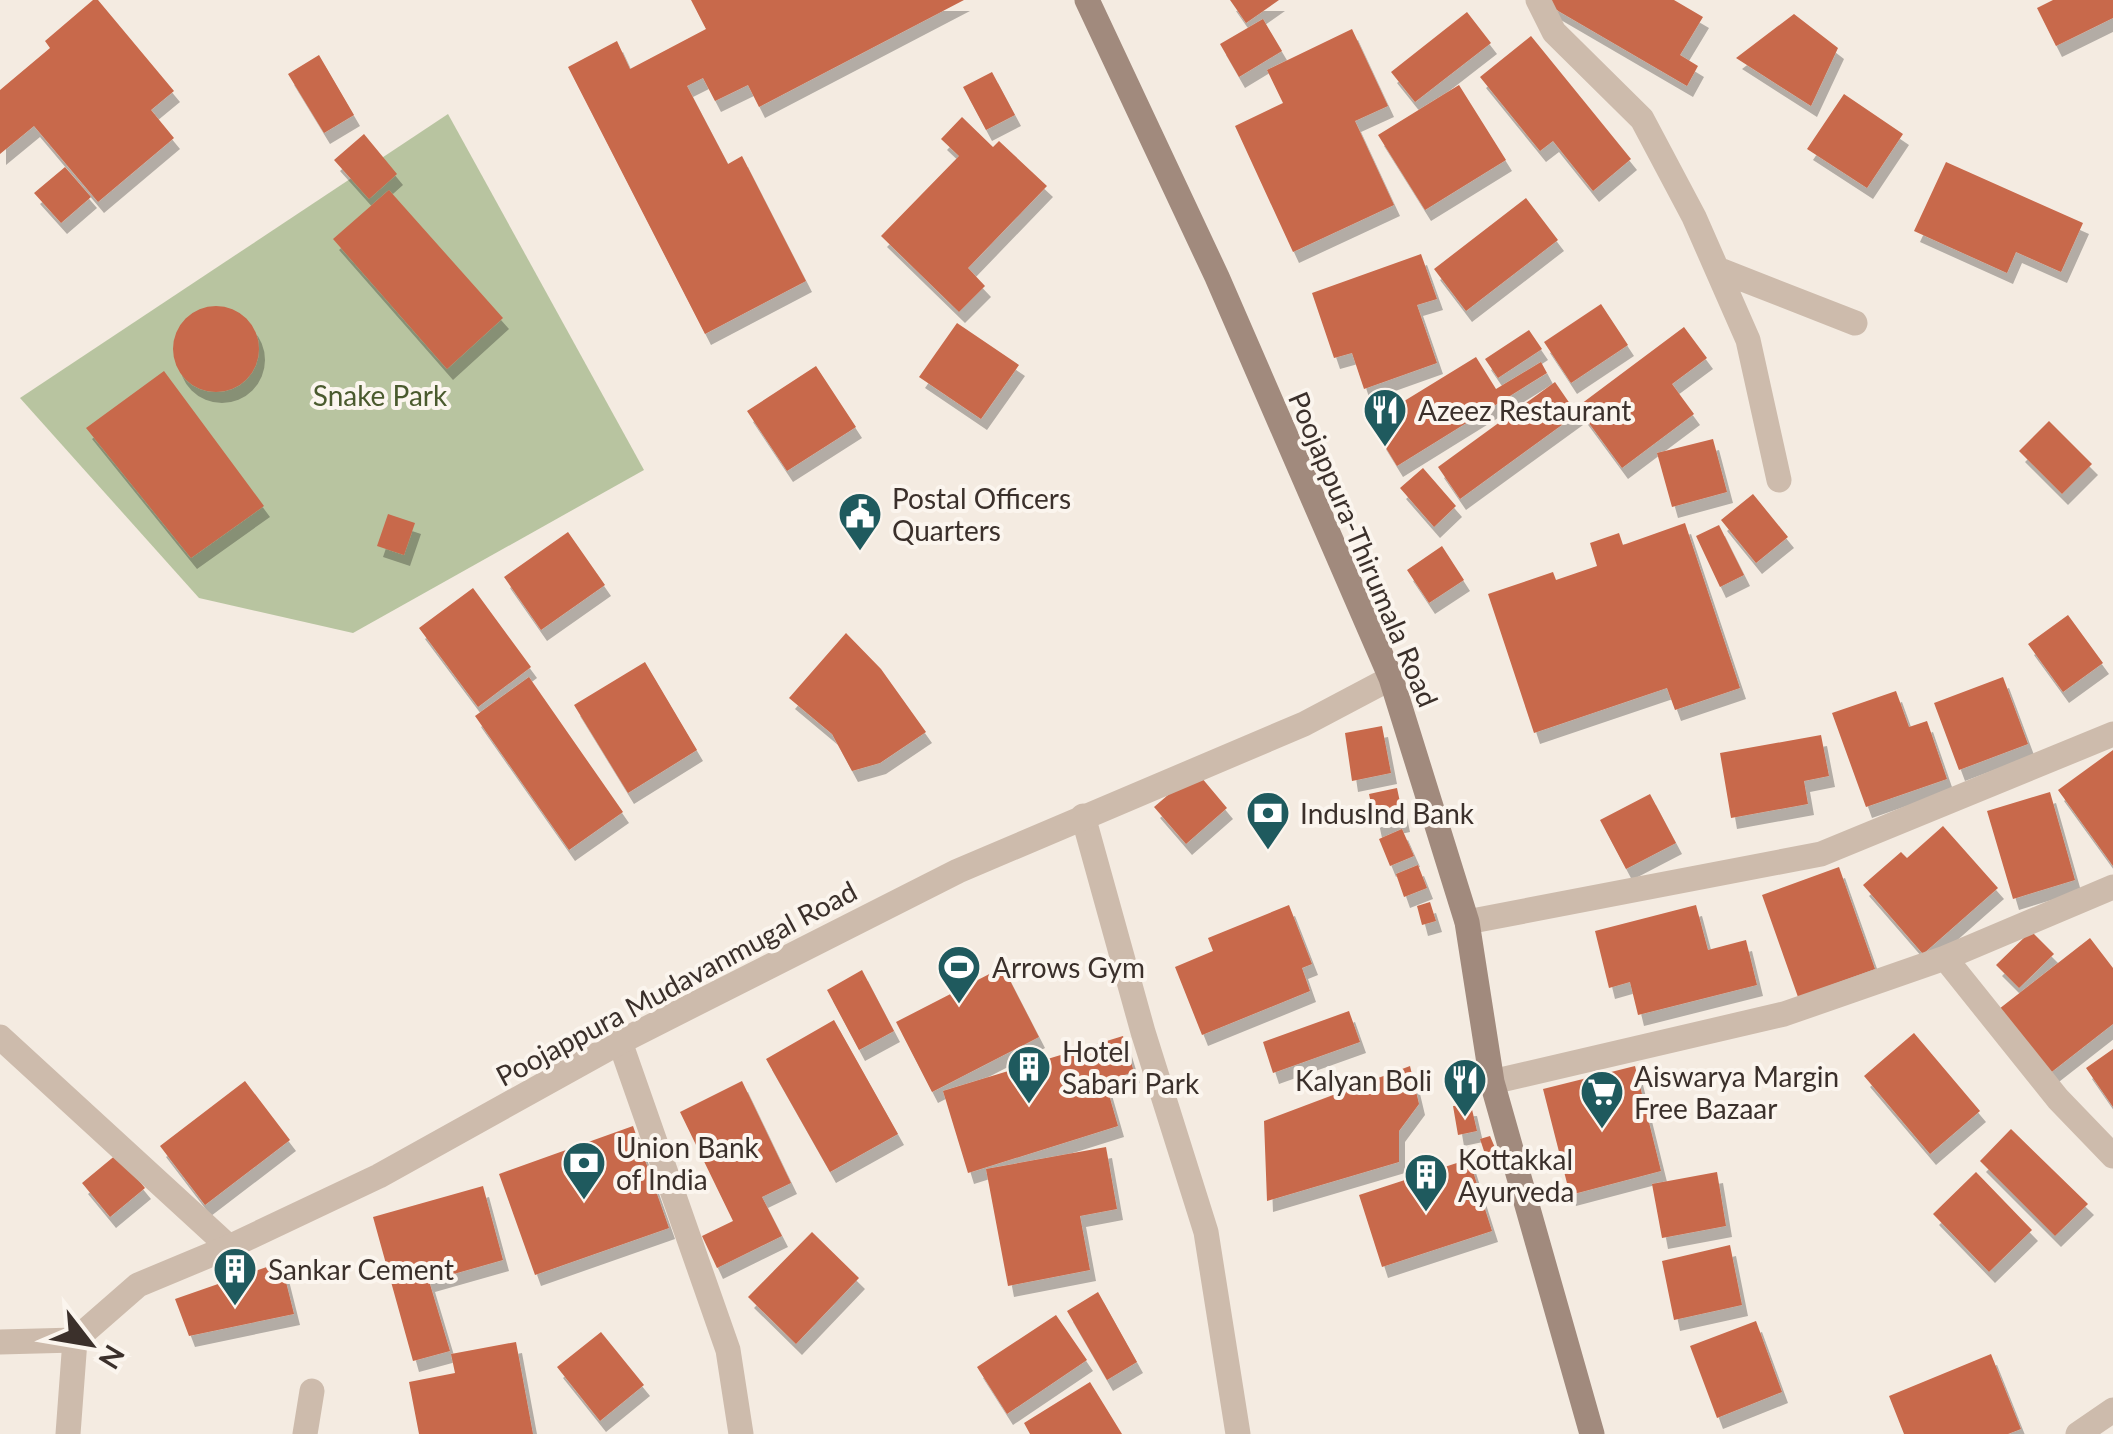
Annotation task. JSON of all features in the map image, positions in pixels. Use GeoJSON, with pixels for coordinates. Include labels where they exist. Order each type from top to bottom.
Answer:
{"type":"FeatureCollection","features":[{"type":"Feature","properties":{"kind":"main road","name":"Poojappura-Thirumala Road"},"geometry":{"type":"LineString","coordinates":[[1088,0],[1217,277],[1391,678],[1467,922],[1492,1082],[1592,1434]]}},
{"type":"Feature","properties":{"kind":"street"},"geometry":{"type":"LineString","coordinates":[[1538,0],[1554,32],[1642,119],[1748,340],[1779,480]]}},
{"type":"Feature","properties":{"kind":"street"},"geometry":{"type":"LineString","coordinates":[[1717,269],[1855,322]]}},
{"type":"Feature","properties":{"kind":"street","name":"Poojappura Mudavanmugal Road"},"geometry":{"type":"LineString","coordinates":[[75,1340],[138,1285],[379,1176],[620,1042],[958,871],[1304,724],[1391,678]]}},
{"type":"Feature","properties":{"kind":"street"},"geometry":{"type":"LineString","coordinates":[[1467,922],[1821,854],[2113,734]]}},
{"type":"Feature","properties":{"kind":"street"},"geometry":{"type":"LineString","coordinates":[[1083,816],[1143,1032],[1206,1232],[1238,1434]]}},
{"type":"Feature","properties":{"kind":"street"},"geometry":{"type":"LineString","coordinates":[[1492,1082],[1784,1014],[1945,958],[2113,886]]}},
{"type":"Feature","properties":{"kind":"street"},"geometry":{"type":"LineString","coordinates":[[1945,958],[2058,1099],[2113,1156]]}},
{"type":"Feature","properties":{"kind":"street"},"geometry":{"type":"LineString","coordinates":[[0,1037],[229,1247]]}},
{"type":"Feature","properties":{"kind":"street"},"geometry":{"type":"LineString","coordinates":[[620,1042],[728,1350],[741,1434]]}},
{"type":"Feature","properties":{"kind":"street"},"geometry":{"type":"LineString","coordinates":[[0,1342],[75,1340],[68,1434]]}},
{"type":"Feature","properties":{"kind":"street"},"geometry":{"type":"LineString","coordinates":[[305,1434],[312,1390]]}},
{"type":"Feature","properties":{"kind":"street"},"geometry":{"type":"LineString","coordinates":[[2078,1434],[2113,1410]]}},
{"type":"Feature","properties":{"kind":"green space","name":"Snake Park"},"geometry":{"type":"Polygon","coordinates":[[[448,114],[644,470],[353,633],[199,598],[20,398],[448,114]]]}},
{"type":"Feature","properties":{"kind":"building"},"geometry":{"type":"Polygon","coordinates":[[[93,0],[98,0],[174,91],[151,110],[174,138],[98,202],[34,126],[0,154],[0,90],[50,48],[45,41],[93,0]]]}},
{"type":"Feature","properties":{"kind":"building"},"geometry":{"type":"Polygon","coordinates":[[[691,0],[964,0],[759,107],[748,85],[715,101],[703,78],[687,86],[728,164],[742,156],[806,281],[705,334],[568,67],[617,41],[630,69],[706,29],[691,0]]]}},
{"type":"Feature","properties":{"kind":"building"},"geometry":{"type":"Polygon","coordinates":[[[1230,0],[1279,0],[1246,23],[1230,0]]]}},
{"type":"Feature","properties":{"kind":"building"},"geometry":{"type":"Polygon","coordinates":[[[1551,0],[1674,0],[1703,17],[1680,55],[1698,66],[1687,86],[1548,5],[1551,0]]]}},
{"type":"Feature","properties":{"kind":"building"},"geometry":{"type":"Polygon","coordinates":[[[2053,0],[2113,0],[2113,18],[2056,46],[2037,8],[2053,0]]]}},
{"type":"Feature","properties":{"kind":"building"},"geometry":{"type":"Polygon","coordinates":[[[1467,12],[1491,43],[1415,102],[1391,72],[1467,12]]]}},
{"type":"Feature","properties":{"kind":"building"},"geometry":{"type":"Polygon","coordinates":[[[1794,14],[1838,48],[1811,106],[1736,58],[1794,14]]]}},
{"type":"Feature","properties":{"kind":"building"},"geometry":{"type":"Polygon","coordinates":[[[1263,19],[1282,51],[1239,77],[1220,44],[1263,19]]]}},
{"type":"Feature","properties":{"kind":"building"},"geometry":{"type":"Polygon","coordinates":[[[1352,29],[1388,106],[1355,121],[1394,205],[1293,252],[1235,126],[1283,103],[1267,70],[1352,29]]]}},
{"type":"Feature","properties":{"kind":"building"},"geometry":{"type":"Polygon","coordinates":[[[1531,36],[1631,159],[1593,191],[1553,141],[1540,151],[1480,77],[1531,36]]]}},
{"type":"Feature","properties":{"kind":"building"},"geometry":{"type":"Polygon","coordinates":[[[319,55],[354,115],[324,133],[288,74],[319,55]]]}},
{"type":"Feature","properties":{"kind":"building"},"geometry":{"type":"Polygon","coordinates":[[[992,72],[1015,115],[986,130],[963,87],[992,72]]]}},
{"type":"Feature","properties":{"kind":"building"},"geometry":{"type":"Polygon","coordinates":[[[1459,85],[1506,160],[1425,210],[1378,135],[1459,85]]]}},
{"type":"Feature","properties":{"kind":"building"},"geometry":{"type":"Polygon","coordinates":[[[1844,94],[1903,134],[1867,188],[1807,149],[1844,94]]]}},
{"type":"Feature","properties":{"kind":"building"},"geometry":{"type":"Polygon","coordinates":[[[962,117],[993,147],[999,141],[1047,186],[968,268],[985,286],[959,312],[881,236],[959,156],[941,139],[962,117]]]}},
{"type":"Feature","properties":{"kind":"building"},"geometry":{"type":"Polygon","coordinates":[[[364,134],[397,174],[369,199],[334,160],[364,134]]]}},
{"type":"Feature","properties":{"kind":"building"},"geometry":{"type":"Polygon","coordinates":[[[1946,162],[2083,223],[2061,272],[2016,252],[2007,273],[1914,231],[1946,162]]]}},
{"type":"Feature","properties":{"kind":"building"},"geometry":{"type":"Polygon","coordinates":[[[65,167],[91,197],[61,223],[34,193],[65,167]]]}},
{"type":"Feature","properties":{"kind":"building"},"geometry":{"type":"Polygon","coordinates":[[[389,190],[503,318],[447,369],[333,239],[389,190]]]}},
{"type":"Feature","properties":{"kind":"building"},"geometry":{"type":"Polygon","coordinates":[[[1526,198],[1558,240],[1466,311],[1434,269],[1526,198]]]}},
{"type":"Feature","properties":{"kind":"building"},"geometry":{"type":"Polygon","coordinates":[[[1421,254],[1437,299],[1417,305],[1437,363],[1364,389],[1352,353],[1334,358],[1312,293],[1421,254]]]}},
{"type":"Feature","properties":{"kind":"building"},"geometry":{"type":"Polygon","coordinates":[[[1601,304],[1628,345],[1571,383],[1544,342],[1601,304]]]}},
{"type":"Feature","properties":{"kind":"building"},"geometry":{"type":"Polygon","coordinates":[[[216,306],[240,313],[252,325],[259,349],[252,373],[240,385],[216,392],[192,385],[180,373],[173,349],[180,325],[192,313],[216,306]]]}},
{"type":"Feature","properties":{"kind":"building"},"geometry":{"type":"Polygon","coordinates":[[[957,323],[1019,365],[981,419],[919,377],[957,323]]]}},
{"type":"Feature","properties":{"kind":"building"},"geometry":{"type":"Polygon","coordinates":[[[1684,327],[1707,358],[1672,384],[1694,414],[1622,468],[1577,407],[1684,327]]]}},
{"type":"Feature","properties":{"kind":"building"},"geometry":{"type":"Polygon","coordinates":[[[1529,330],[1542,349],[1498,378],[1485,359],[1529,330]]]}},
{"type":"Feature","properties":{"kind":"building"},"geometry":{"type":"Polygon","coordinates":[[[1476,357],[1496,389],[1541,362],[1547,373],[1397,466],[1370,422],[1476,357]]]}},
{"type":"Feature","properties":{"kind":"building"},"geometry":{"type":"Polygon","coordinates":[[[816,366],[856,427],[787,471],[747,411],[816,366]]]}},
{"type":"Feature","properties":{"kind":"building"},"geometry":{"type":"Polygon","coordinates":[[[164,371],[264,506],[191,558],[86,428],[164,371]]]}},
{"type":"Feature","properties":{"kind":"building"},"geometry":{"type":"Polygon","coordinates":[[[1555,382],[1577,414],[1460,499],[1438,467],[1555,382]]]}},
{"type":"Feature","properties":{"kind":"building"},"geometry":{"type":"Polygon","coordinates":[[[2049,421],[2092,464],[2062,494],[2019,451],[2049,421]]]}},
{"type":"Feature","properties":{"kind":"building"},"geometry":{"type":"Polygon","coordinates":[[[1713,439],[1727,492],[1672,507],[1657,453],[1713,439]]]}},
{"type":"Feature","properties":{"kind":"building"},"geometry":{"type":"Polygon","coordinates":[[[1423,468],[1456,506],[1434,527],[1400,488],[1423,468]]]}},
{"type":"Feature","properties":{"kind":"building"},"geometry":{"type":"Polygon","coordinates":[[[1753,494],[1788,537],[1756,563],[1721,520],[1753,494]]]}},
{"type":"Feature","properties":{"kind":"building"},"geometry":{"type":"Polygon","coordinates":[[[388,514],[415,523],[404,555],[377,546],[388,514]]]}},
{"type":"Feature","properties":{"kind":"building"},"geometry":{"type":"Polygon","coordinates":[[[1685,523],[1740,688],[1675,710],[1667,688],[1534,733],[1488,594],[1553,572],[1556,580],[1597,566],[1590,543],[1619,533],[1623,545],[1685,523]]]}},
{"type":"Feature","properties":{"kind":"building"},"geometry":{"type":"Polygon","coordinates":[[[1719,525],[1744,575],[1720,587],[1696,536],[1719,525]]]}},
{"type":"Feature","properties":{"kind":"building"},"geometry":{"type":"Polygon","coordinates":[[[568,532],[605,585],[541,630],[504,577],[568,532]]]}},
{"type":"Feature","properties":{"kind":"building"},"geometry":{"type":"Polygon","coordinates":[[[1442,546],[1464,580],[1429,603],[1407,570],[1442,546]]]}},
{"type":"Feature","properties":{"kind":"building"},"geometry":{"type":"Polygon","coordinates":[[[473,588],[531,667],[478,707],[419,628],[473,588]]]}},
{"type":"Feature","properties":{"kind":"building"},"geometry":{"type":"Polygon","coordinates":[[[2068,615],[2103,663],[2063,692],[2028,644],[2068,615]]]}},
{"type":"Feature","properties":{"kind":"building"},"geometry":{"type":"Polygon","coordinates":[[[846,633],[881,669],[926,732],[880,763],[852,771],[832,734],[789,698],[846,633]]]}},
{"type":"Feature","properties":{"kind":"building"},"geometry":{"type":"Polygon","coordinates":[[[645,662],[697,750],[628,793],[574,705],[645,662]]]}},
{"type":"Feature","properties":{"kind":"building"},"geometry":{"type":"Polygon","coordinates":[[[529,677],[623,812],[569,850],[475,716],[529,677]]]}},
{"type":"Feature","properties":{"kind":"building"},"geometry":{"type":"Polygon","coordinates":[[[2003,677],[2028,744],[1959,770],[1934,703],[2003,677]]]}},
{"type":"Feature","properties":{"kind":"building"},"geometry":{"type":"Polygon","coordinates":[[[1896,691],[1909,727],[1927,721],[1947,779],[1866,807],[1832,713],[1896,691]]]}},
{"type":"Feature","properties":{"kind":"building"},"geometry":{"type":"Polygon","coordinates":[[[1382,726],[1391,773],[1352,781],[1345,733],[1382,726]]]}},
{"type":"Feature","properties":{"kind":"building"},"geometry":{"type":"Polygon","coordinates":[[[1821,735],[1829,776],[1804,781],[1808,804],[1731,818],[1720,753],[1821,735]]]}},
{"type":"Feature","properties":{"kind":"building"},"geometry":{"type":"Polygon","coordinates":[[[2113,750],[2113,866],[2058,790],[2113,750]]]}},
{"type":"Feature","properties":{"kind":"building"},"geometry":{"type":"Polygon","coordinates":[[[1196,771],[1227,808],[1186,844],[1154,807],[1196,771]]]}},
{"type":"Feature","properties":{"kind":"building"},"geometry":{"type":"Polygon","coordinates":[[[1397,788],[1404,821],[1376,827],[1369,794],[1397,788]]]}},
{"type":"Feature","properties":{"kind":"building"},"geometry":{"type":"Polygon","coordinates":[[[2050,792],[2075,880],[2013,899],[1987,811],[2050,792]]]}},
{"type":"Feature","properties":{"kind":"building"},"geometry":{"type":"Polygon","coordinates":[[[1650,794],[1676,843],[1626,869],[1600,820],[1650,794]]]}},
{"type":"Feature","properties":{"kind":"building"},"geometry":{"type":"Polygon","coordinates":[[[1943,826],[1998,888],[1923,954],[1863,885],[1901,852],[1907,858],[1943,826]]]}},
{"type":"Feature","properties":{"kind":"building"},"geometry":{"type":"Polygon","coordinates":[[[1402,829],[1414,856],[1390,866],[1379,839],[1402,829]]]}},
{"type":"Feature","properties":{"kind":"building"},"geometry":{"type":"Polygon","coordinates":[[[1418,865],[1427,888],[1404,897],[1396,874],[1418,865]]]}},
{"type":"Feature","properties":{"kind":"building"},"geometry":{"type":"Polygon","coordinates":[[[1839,867],[1875,969],[1798,997],[1762,895],[1839,867]]]}},
{"type":"Feature","properties":{"kind":"building"},"geometry":{"type":"Polygon","coordinates":[[[1430,902],[1436,921],[1422,925],[1417,906],[1430,902]]]}},
{"type":"Feature","properties":{"kind":"building"},"geometry":{"type":"Polygon","coordinates":[[[1289,905],[1312,964],[1302,968],[1310,991],[1202,1035],[1175,967],[1213,951],[1208,938],[1289,905]]]}},
{"type":"Feature","properties":{"kind":"building"},"geometry":{"type":"Polygon","coordinates":[[[1696,905],[1708,950],[1746,940],[1757,985],[1638,1015],[1630,982],[1609,988],[1595,931],[1696,905]]]}},
{"type":"Feature","properties":{"kind":"building"},"geometry":{"type":"Polygon","coordinates":[[[2031,931],[2054,954],[2019,988],[1996,965],[2031,931]]]}},
{"type":"Feature","properties":{"kind":"building"},"geometry":{"type":"Polygon","coordinates":[[[2090,938],[2113,968],[2113,1024],[2049,1074],[1999,1009],[2090,938]]]}},
{"type":"Feature","properties":{"kind":"building"},"geometry":{"type":"Polygon","coordinates":[[[1003,967],[1039,1037],[932,1092],[896,1022],[1003,967]]]}},
{"type":"Feature","properties":{"kind":"building"},"geometry":{"type":"Polygon","coordinates":[[[862,970],[894,1031],[859,1050],[827,990],[862,970]]]}},
{"type":"Feature","properties":{"kind":"building"},"geometry":{"type":"Polygon","coordinates":[[[1349,1011],[1360,1042],[1273,1073],[1263,1042],[1349,1011]]]}},
{"type":"Feature","properties":{"kind":"building"},"geometry":{"type":"Polygon","coordinates":[[[834,1020],[898,1134],[830,1172],[766,1059],[834,1020]]]}},
{"type":"Feature","properties":{"kind":"building"},"geometry":{"type":"Polygon","coordinates":[[[1914,1033],[1980,1111],[1930,1154],[1864,1076],[1914,1033]]]}},
{"type":"Feature","properties":{"kind":"building","name":"Hotel Sabari Park"},"geometry":{"type":"Polygon","coordinates":[[[1123,1036],[1134,1072],[1105,1081],[1118,1126],[968,1173],[943,1091],[1123,1036]]]}},
{"type":"Feature","properties":{"kind":"building"},"geometry":{"type":"Polygon","coordinates":[[[2113,1049],[2113,1107],[2086,1068],[2113,1049]]]}},
{"type":"Feature","properties":{"kind":"building"},"geometry":{"type":"Polygon","coordinates":[[[1410,1066],[1419,1104],[1399,1131],[1399,1162],[1267,1201],[1264,1121],[1410,1066]]]}},
{"type":"Feature","properties":{"kind":"building","name":"Aiswarya Margin Free Bazaar"},"geometry":{"type":"Polygon","coordinates":[[[1635,1066],[1661,1171],[1570,1195],[1543,1089],[1635,1066]]]}},
{"type":"Feature","properties":{"kind":"building"},"geometry":{"type":"Polygon","coordinates":[[[245,1081],[290,1140],[205,1205],[160,1146],[245,1081]]]}},
{"type":"Feature","properties":{"kind":"building"},"geometry":{"type":"Polygon","coordinates":[[[742,1081],[791,1183],[762,1197],[782,1236],[717,1268],[702,1236],[733,1221],[680,1112],[742,1081]]]}},
{"type":"Feature","properties":{"kind":"building","name":"Kalyan Boli"},"geometry":{"type":"Polygon","coordinates":[[[1471,1105],[1477,1131],[1458,1135],[1453,1106],[1471,1105]]]}},
{"type":"Feature","properties":{"kind":"building","name":"Union Bank of India"},"geometry":{"type":"Polygon","coordinates":[[[633,1126],[669,1228],[535,1275],[499,1174],[633,1126]]]}},
{"type":"Feature","properties":{"kind":"building"},"geometry":{"type":"Polygon","coordinates":[[[2011,1129],[2088,1204],[2055,1236],[1980,1161],[2011,1129]]]}},
{"type":"Feature","properties":{"kind":"building"},"geometry":{"type":"Polygon","coordinates":[[[1490,1136],[1499,1157],[1487,1160],[1480,1139],[1490,1136]]]}},
{"type":"Feature","properties":{"kind":"building"},"geometry":{"type":"Polygon","coordinates":[[[1106,1147],[1117,1209],[1080,1216],[1090,1270],[1008,1286],[986,1169],[1106,1147]]]}},
{"type":"Feature","properties":{"kind":"building"},"geometry":{"type":"Polygon","coordinates":[[[117,1154],[145,1188],[110,1217],[82,1183],[117,1154]]]}},
{"type":"Feature","properties":{"kind":"building","name":"Kottakkal Ayurveda"},"geometry":{"type":"Polygon","coordinates":[[[1469,1159],[1492,1231],[1382,1267],[1359,1195],[1469,1159]]]}},
{"type":"Feature","properties":{"kind":"building"},"geometry":{"type":"Polygon","coordinates":[[[1717,1172],[1726,1226],[1662,1238],[1652,1184],[1717,1172]]]}},
{"type":"Feature","properties":{"kind":"building"},"geometry":{"type":"Polygon","coordinates":[[[1976,1172],[2032,1230],[1989,1272],[1933,1214],[1976,1172]]]}},
{"type":"Feature","properties":{"kind":"building"},"geometry":{"type":"Polygon","coordinates":[[[483,1186],[503,1260],[429,1281],[450,1351],[413,1361],[373,1217],[483,1186]]]}},
{"type":"Feature","properties":{"kind":"building"},"geometry":{"type":"Polygon","coordinates":[[[812,1232],[859,1278],[796,1344],[748,1297],[812,1232]]]}},
{"type":"Feature","properties":{"kind":"building"},"geometry":{"type":"Polygon","coordinates":[[[1730,1245],[1742,1305],[1674,1320],[1662,1261],[1730,1245]]]}},
{"type":"Feature","properties":{"kind":"building","name":"Sankar Cement"},"geometry":{"type":"Polygon","coordinates":[[[281,1262],[294,1314],[189,1336],[175,1299],[281,1262]]]}},
{"type":"Feature","properties":{"kind":"building"},"geometry":{"type":"Polygon","coordinates":[[[1098,1292],[1137,1362],[1107,1380],[1067,1311],[1098,1292]]]}},
{"type":"Feature","properties":{"kind":"building"},"geometry":{"type":"Polygon","coordinates":[[[1056,1315],[1087,1360],[1007,1414],[977,1367],[1056,1315]]]}},
{"type":"Feature","properties":{"kind":"building"},"geometry":{"type":"Polygon","coordinates":[[[1756,1321],[1782,1392],[1717,1418],[1690,1346],[1756,1321]]]}},
{"type":"Feature","properties":{"kind":"building"},"geometry":{"type":"Polygon","coordinates":[[[601,1332],[644,1385],[600,1421],[557,1367],[601,1332]]]}},
{"type":"Feature","properties":{"kind":"building"},"geometry":{"type":"Polygon","coordinates":[[[516,1342],[533,1434],[419,1434],[409,1382],[455,1373],[451,1354],[516,1342]]]}},
{"type":"Feature","properties":{"kind":"building"},"geometry":{"type":"Polygon","coordinates":[[[1991,1354],[2021,1429],[2008,1434],[1904,1434],[1889,1396],[1991,1354]]]}},
{"type":"Feature","properties":{"kind":"building"},"geometry":{"type":"Polygon","coordinates":[[[1090,1382],[1122,1434],[1030,1434],[1024,1423],[1090,1382]]]}},
{"type":"Feature","properties":{"kind":"place","name":"Azeez Restaurant"},"geometry":{"type":"Point","coordinates":[1385,448]}},
{"type":"Feature","properties":{"kind":"place","name":"Postal Officers Quarters"},"geometry":{"type":"Point","coordinates":[860,552]}},
{"type":"Feature","properties":{"kind":"place","name":"IndusInd Bank"},"geometry":{"type":"Point","coordinates":[1268,851]}},
{"type":"Feature","properties":{"kind":"place","name":"Arrows Gym"},"geometry":{"type":"Point","coordinates":[959,1005]}},
{"type":"Feature","properties":{"kind":"place","name":"Hotel Sabari Park"},"geometry":{"type":"Point","coordinates":[1029,1105]}},
{"type":"Feature","properties":{"kind":"place","name":"Kalyan Boli"},"geometry":{"type":"Point","coordinates":[1465,1118]}},
{"type":"Feature","properties":{"kind":"place","name":"Aiswarya Margin Free Bazaar"},"geometry":{"type":"Point","coordinates":[1602,1130]}},
{"type":"Feature","properties":{"kind":"place","name":"Union Bank of India"},"geometry":{"type":"Point","coordinates":[584,1201]}},
{"type":"Feature","properties":{"kind":"place","name":"Kottakkal Ayurveda"},"geometry":{"type":"Point","coordinates":[1426,1213]}},
{"type":"Feature","properties":{"kind":"place","name":"Sankar Cement"},"geometry":{"type":"Point","coordinates":[235,1307]}}]}
